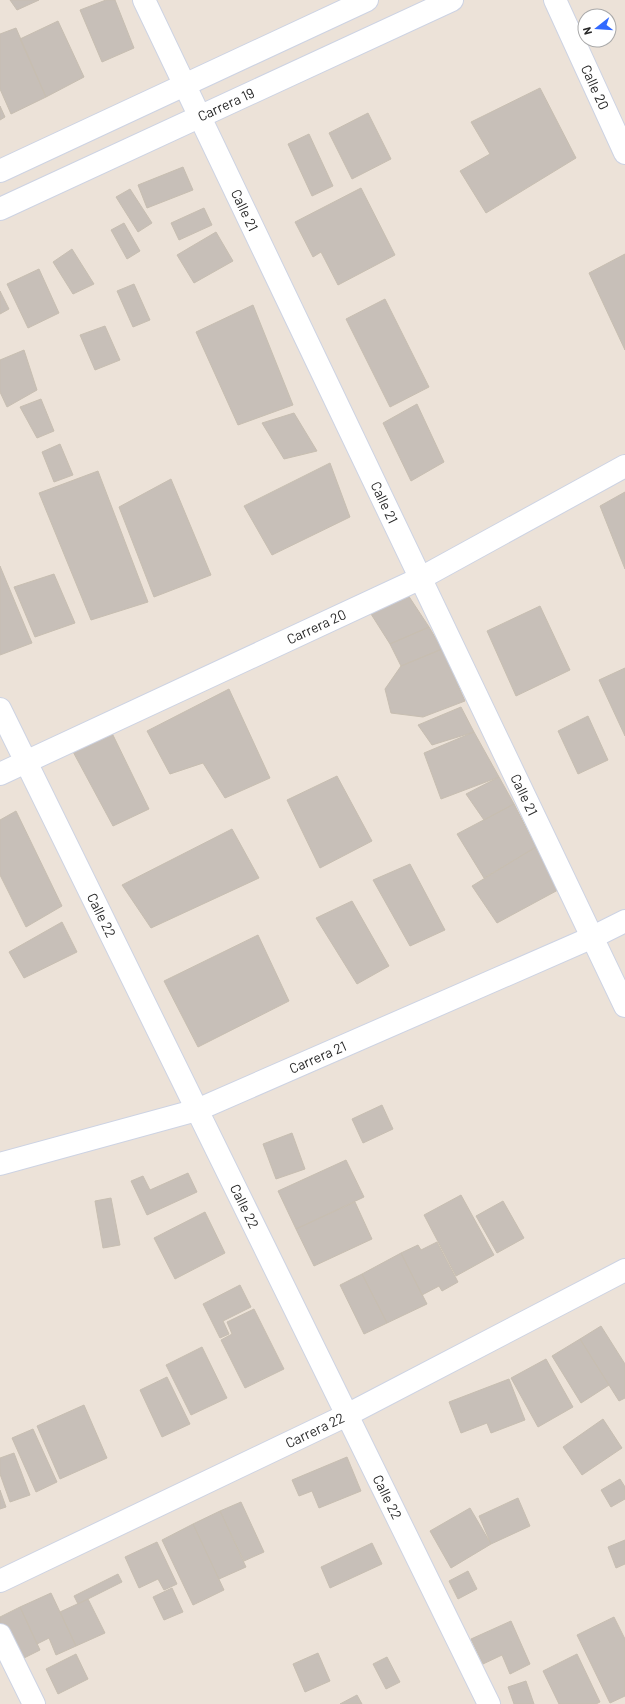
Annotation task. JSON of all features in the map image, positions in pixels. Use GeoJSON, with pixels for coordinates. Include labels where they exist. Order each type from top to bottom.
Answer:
{"type":"FeatureCollection","features":[{"type":"Feature","properties":{"kind":"street","name":"Calle 21"},"geometry":{"type":"LineString","coordinates":[[144,0],[198,117],[421,578],[625,1006]]}},
{"type":"Feature","properties":{"kind":"street"},"geometry":{"type":"LineString","coordinates":[[0,171],[367,0]]}},
{"type":"Feature","properties":{"kind":"street","name":"Carrera 19"},"geometry":{"type":"LineString","coordinates":[[0,209],[452,0]]}},
{"type":"Feature","properties":{"kind":"street","name":"Calle 20"},"geometry":{"type":"LineString","coordinates":[[555,0],[625,153]]}},
{"type":"Feature","properties":{"kind":"street","name":"Carrera 20"},"geometry":{"type":"LineString","coordinates":[[0,774],[27,763],[421,578],[625,466]]}},
{"type":"Feature","properties":{"kind":"street","name":"Calle 22"},"geometry":{"type":"LineString","coordinates":[[0,708],[489,1704]]}},
{"type":"Feature","properties":{"kind":"street","name":"Carrera 21"},"geometry":{"type":"LineString","coordinates":[[0,1164],[197,1110],[593,937],[625,920]]}},
{"type":"Feature","properties":{"kind":"street","name":"Carrera 22"},"geometry":{"type":"LineString","coordinates":[[0,1581],[347,1414],[625,1270]]}},
{"type":"Feature","properties":{"kind":"street"},"geometry":{"type":"LineString","coordinates":[[0,1635],[34,1704]]}},
{"type":"Feature","properties":{"kind":"building"},"geometry":{"type":"Polygon","coordinates":[[[10,0],[39,0],[17,10],[10,0]]]}},
{"type":"Feature","properties":{"kind":"building"},"geometry":{"type":"Polygon","coordinates":[[[106,0],[115,0],[134,48],[102,62],[80,10],[106,0]]]}},
{"type":"Feature","properties":{"kind":"building"},"geometry":{"type":"Polygon","coordinates":[[[58,21],[84,77],[46,97],[20,39],[58,21]]]}},
{"type":"Feature","properties":{"kind":"building"},"geometry":{"type":"Polygon","coordinates":[[[16,28],[46,97],[11,114],[0,89],[0,34],[16,28]]]}},
{"type":"Feature","properties":{"kind":"building"},"geometry":{"type":"Polygon","coordinates":[[[540,88],[576,158],[486,213],[460,171],[490,154],[471,122],[540,88]]]}},
{"type":"Feature","properties":{"kind":"building"},"geometry":{"type":"Polygon","coordinates":[[[0,106],[5,117],[0,120],[0,106]]]}},
{"type":"Feature","properties":{"kind":"building"},"geometry":{"type":"Polygon","coordinates":[[[368,113],[391,159],[352,179],[329,133],[368,113]]]}},
{"type":"Feature","properties":{"kind":"building"},"geometry":{"type":"Polygon","coordinates":[[[309,134],[333,186],[312,196],[288,144],[309,134]]]}},
{"type":"Feature","properties":{"kind":"building"},"geometry":{"type":"Polygon","coordinates":[[[183,167],[193,190],[147,208],[138,185],[183,167]]]}},
{"type":"Feature","properties":{"kind":"building"},"geometry":{"type":"Polygon","coordinates":[[[361,188],[395,255],[338,285],[321,252],[313,257],[295,222],[361,188]]]}},
{"type":"Feature","properties":{"kind":"building"},"geometry":{"type":"Polygon","coordinates":[[[130,189],[152,223],[138,232],[116,197],[130,189]]]}},
{"type":"Feature","properties":{"kind":"building"},"geometry":{"type":"Polygon","coordinates":[[[204,208],[212,225],[179,240],[171,223],[204,208]]]}},
{"type":"Feature","properties":{"kind":"building"},"geometry":{"type":"Polygon","coordinates":[[[124,223],[140,251],[127,259],[111,230],[124,223]]]}},
{"type":"Feature","properties":{"kind":"building"},"geometry":{"type":"Polygon","coordinates":[[[216,232],[233,261],[194,283],[177,255],[216,232]]]}},
{"type":"Feature","properties":{"kind":"building"},"geometry":{"type":"Polygon","coordinates":[[[72,249],[94,284],[73,294],[53,262],[72,249]]]}},
{"type":"Feature","properties":{"kind":"building"},"geometry":{"type":"Polygon","coordinates":[[[625,254],[625,350],[589,273],[625,254]]]}},
{"type":"Feature","properties":{"kind":"building"},"geometry":{"type":"Polygon","coordinates":[[[39,269],[59,313],[28,328],[7,284],[39,269]]]}},
{"type":"Feature","properties":{"kind":"building"},"geometry":{"type":"Polygon","coordinates":[[[134,284],[150,320],[133,327],[117,291],[134,284]]]}},
{"type":"Feature","properties":{"kind":"building"},"geometry":{"type":"Polygon","coordinates":[[[0,291],[9,309],[0,314],[0,291]]]}},
{"type":"Feature","properties":{"kind":"building"},"geometry":{"type":"Polygon","coordinates":[[[385,299],[429,387],[390,407],[346,319],[385,299]]]}},
{"type":"Feature","properties":{"kind":"building"},"geometry":{"type":"Polygon","coordinates":[[[253,305],[293,405],[238,425],[196,332],[253,305]]]}},
{"type":"Feature","properties":{"kind":"building"},"geometry":{"type":"Polygon","coordinates":[[[105,326],[120,360],[95,370],[80,335],[105,326]]]}},
{"type":"Feature","properties":{"kind":"building"},"geometry":{"type":"Polygon","coordinates":[[[24,350],[37,390],[7,407],[0,392],[0,360],[24,350]]]}},
{"type":"Feature","properties":{"kind":"building"},"geometry":{"type":"Polygon","coordinates":[[[41,399],[54,431],[37,438],[20,407],[41,399]]]}},
{"type":"Feature","properties":{"kind":"building"},"geometry":{"type":"Polygon","coordinates":[[[417,404],[444,462],[411,481],[383,423],[417,404]]]}},
{"type":"Feature","properties":{"kind":"building"},"geometry":{"type":"Polygon","coordinates":[[[294,413],[317,451],[284,459],[262,423],[294,413]]]}},
{"type":"Feature","properties":{"kind":"building"},"geometry":{"type":"Polygon","coordinates":[[[60,444],[73,475],[54,482],[42,452],[60,444]]]}},
{"type":"Feature","properties":{"kind":"building"},"geometry":{"type":"Polygon","coordinates":[[[330,463],[350,517],[272,555],[244,506],[330,463]]]}},
{"type":"Feature","properties":{"kind":"building"},"geometry":{"type":"Polygon","coordinates":[[[98,471],[148,602],[91,620],[39,493],[98,471]]]}},
{"type":"Feature","properties":{"kind":"building"},"geometry":{"type":"Polygon","coordinates":[[[171,479],[211,575],[154,597],[119,507],[171,479]]]}},
{"type":"Feature","properties":{"kind":"building"},"geometry":{"type":"Polygon","coordinates":[[[625,492],[625,569],[600,506],[625,492]]]}},
{"type":"Feature","properties":{"kind":"building"},"geometry":{"type":"Polygon","coordinates":[[[0,566],[32,643],[0,655],[0,566]]]}},
{"type":"Feature","properties":{"kind":"building"},"geometry":{"type":"Polygon","coordinates":[[[54,574],[75,623],[35,637],[14,587],[54,574]]]}},
{"type":"Feature","properties":{"kind":"building"},"geometry":{"type":"Polygon","coordinates":[[[408,595],[429,627],[390,644],[371,614],[408,595]]]}},
{"type":"Feature","properties":{"kind":"building"},"geometry":{"type":"Polygon","coordinates":[[[540,606],[570,670],[516,696],[487,631],[540,606]]]}},
{"type":"Feature","properties":{"kind":"building"},"geometry":{"type":"Polygon","coordinates":[[[429,627],[442,649],[401,666],[390,644],[429,627]]]}},
{"type":"Feature","properties":{"kind":"building"},"geometry":{"type":"Polygon","coordinates":[[[442,649],[465,701],[423,717],[391,713],[385,689],[401,666],[442,649]]]}},
{"type":"Feature","properties":{"kind":"building"},"geometry":{"type":"Polygon","coordinates":[[[625,668],[625,736],[599,680],[625,668]]]}},
{"type":"Feature","properties":{"kind":"building"},"geometry":{"type":"Polygon","coordinates":[[[229,689],[270,778],[225,798],[203,763],[170,774],[147,731],[229,689]]]}},
{"type":"Feature","properties":{"kind":"building"},"geometry":{"type":"Polygon","coordinates":[[[461,707],[474,732],[432,745],[418,725],[461,707]]]}},
{"type":"Feature","properties":{"kind":"building"},"geometry":{"type":"Polygon","coordinates":[[[588,716],[608,760],[578,774],[558,731],[588,716]]]}},
{"type":"Feature","properties":{"kind":"building"},"geometry":{"type":"Polygon","coordinates":[[[111,731],[149,809],[113,826],[71,748],[111,731]]]}},
{"type":"Feature","properties":{"kind":"building"},"geometry":{"type":"Polygon","coordinates":[[[474,732],[499,777],[441,799],[424,753],[474,732]]]}},
{"type":"Feature","properties":{"kind":"building"},"geometry":{"type":"Polygon","coordinates":[[[337,776],[372,841],[320,868],[287,800],[337,776]]]}},
{"type":"Feature","properties":{"kind":"building"},"geometry":{"type":"Polygon","coordinates":[[[499,777],[514,804],[484,820],[466,794],[499,777]]]}},
{"type":"Feature","properties":{"kind":"building"},"geometry":{"type":"Polygon","coordinates":[[[514,804],[536,847],[484,878],[457,834],[514,804]]]}},
{"type":"Feature","properties":{"kind":"building"},"geometry":{"type":"Polygon","coordinates":[[[16,811],[62,906],[26,927],[0,875],[0,820],[16,811]]]}},
{"type":"Feature","properties":{"kind":"building"},"geometry":{"type":"Polygon","coordinates":[[[232,829],[259,878],[151,928],[122,885],[232,829]]]}},
{"type":"Feature","properties":{"kind":"building"},"geometry":{"type":"Polygon","coordinates":[[[536,847],[558,890],[497,923],[472,886],[536,847]]]}},
{"type":"Feature","properties":{"kind":"building"},"geometry":{"type":"Polygon","coordinates":[[[410,864],[445,930],[410,946],[373,880],[410,864]]]}},
{"type":"Feature","properties":{"kind":"building"},"geometry":{"type":"Polygon","coordinates":[[[352,901],[389,966],[357,984],[316,918],[352,901]]]}},
{"type":"Feature","properties":{"kind":"building"},"geometry":{"type":"Polygon","coordinates":[[[62,922],[77,952],[24,978],[9,952],[62,922]]]}},
{"type":"Feature","properties":{"kind":"building"},"geometry":{"type":"Polygon","coordinates":[[[258,935],[289,1001],[198,1047],[164,981],[258,935]]]}},
{"type":"Feature","properties":{"kind":"building"},"geometry":{"type":"Polygon","coordinates":[[[382,1105],[393,1129],[363,1143],[352,1119],[382,1105]]]}},
{"type":"Feature","properties":{"kind":"building"},"geometry":{"type":"Polygon","coordinates":[[[292,1133],[305,1169],[276,1179],[263,1144],[292,1133]]]}},
{"type":"Feature","properties":{"kind":"building"},"geometry":{"type":"Polygon","coordinates":[[[346,1160],[364,1197],[296,1229],[278,1191],[346,1160]]]}},
{"type":"Feature","properties":{"kind":"building"},"geometry":{"type":"Polygon","coordinates":[[[188,1173],[197,1192],[147,1215],[131,1181],[143,1176],[150,1190],[188,1173]]]}},
{"type":"Feature","properties":{"kind":"building"},"geometry":{"type":"Polygon","coordinates":[[[461,1195],[494,1255],[456,1276],[424,1215],[461,1195]]]}},
{"type":"Feature","properties":{"kind":"building"},"geometry":{"type":"Polygon","coordinates":[[[111,1198],[120,1245],[103,1248],[95,1201],[111,1198]]]}},
{"type":"Feature","properties":{"kind":"building"},"geometry":{"type":"Polygon","coordinates":[[[503,1201],[524,1238],[497,1253],[476,1216],[503,1201]]]}},
{"type":"Feature","properties":{"kind":"building"},"geometry":{"type":"Polygon","coordinates":[[[355,1202],[372,1239],[314,1266],[296,1229],[355,1202]]]}},
{"type":"Feature","properties":{"kind":"building"},"geometry":{"type":"Polygon","coordinates":[[[205,1212],[225,1253],[175,1279],[154,1238],[205,1212]]]}},
{"type":"Feature","properties":{"kind":"building"},"geometry":{"type":"Polygon","coordinates":[[[437,1242],[458,1282],[442,1291],[439,1286],[422,1295],[401,1253],[418,1245],[421,1250],[437,1242]]]}},
{"type":"Feature","properties":{"kind":"building"},"geometry":{"type":"Polygon","coordinates":[[[401,1253],[427,1304],[387,1323],[362,1274],[401,1253]]]}},
{"type":"Feature","properties":{"kind":"building"},"geometry":{"type":"Polygon","coordinates":[[[362,1274],[387,1323],[364,1334],[340,1285],[362,1274]]]}},
{"type":"Feature","properties":{"kind":"building"},"geometry":{"type":"Polygon","coordinates":[[[240,1285],[251,1307],[223,1321],[229,1334],[220,1338],[203,1304],[240,1285]]]}},
{"type":"Feature","properties":{"kind":"building"},"geometry":{"type":"Polygon","coordinates":[[[254,1309],[284,1369],[245,1388],[221,1340],[232,1334],[227,1322],[254,1309]]]}},
{"type":"Feature","properties":{"kind":"building"},"geometry":{"type":"Polygon","coordinates":[[[601,1326],[625,1364],[625,1398],[619,1401],[580,1339],[601,1326]]]}},
{"type":"Feature","properties":{"kind":"building"},"geometry":{"type":"Polygon","coordinates":[[[580,1339],[609,1385],[581,1403],[552,1356],[580,1339]]]}},
{"type":"Feature","properties":{"kind":"building"},"geometry":{"type":"Polygon","coordinates":[[[202,1347],[227,1398],[191,1415],[166,1365],[202,1347]]]}},
{"type":"Feature","properties":{"kind":"building"},"geometry":{"type":"Polygon","coordinates":[[[546,1359],[573,1407],[538,1427],[511,1378],[546,1359]]]}},
{"type":"Feature","properties":{"kind":"building"},"geometry":{"type":"Polygon","coordinates":[[[167,1377],[190,1424],[162,1437],[140,1390],[167,1377]]]}},
{"type":"Feature","properties":{"kind":"building"},"geometry":{"type":"Polygon","coordinates":[[[509,1379],[525,1420],[491,1433],[487,1423],[461,1433],[449,1402],[509,1379]]]}},
{"type":"Feature","properties":{"kind":"building"},"geometry":{"type":"Polygon","coordinates":[[[84,1405],[107,1458],[60,1479],[37,1426],[84,1405]]]}},
{"type":"Feature","properties":{"kind":"building"},"geometry":{"type":"Polygon","coordinates":[[[603,1419],[622,1448],[582,1475],[563,1447],[603,1419]]]}},
{"type":"Feature","properties":{"kind":"building"},"geometry":{"type":"Polygon","coordinates":[[[33,1429],[57,1482],[36,1492],[12,1438],[33,1429]]]}},
{"type":"Feature","properties":{"kind":"building"},"geometry":{"type":"Polygon","coordinates":[[[14,1453],[30,1495],[10,1502],[0,1474],[0,1458],[14,1453]]]}},
{"type":"Feature","properties":{"kind":"building"},"geometry":{"type":"Polygon","coordinates":[[[347,1457],[361,1491],[319,1508],[312,1491],[299,1496],[292,1480],[347,1457]]]}},
{"type":"Feature","properties":{"kind":"building"},"geometry":{"type":"Polygon","coordinates":[[[620,1479],[625,1487],[625,1499],[611,1507],[601,1490],[620,1479]]]}},
{"type":"Feature","properties":{"kind":"building"},"geometry":{"type":"Polygon","coordinates":[[[0,1490],[6,1507],[0,1509],[0,1490]]]}},
{"type":"Feature","properties":{"kind":"building"},"geometry":{"type":"Polygon","coordinates":[[[518,1498],[530,1526],[491,1544],[479,1516],[518,1498]]]}},
{"type":"Feature","properties":{"kind":"building"},"geometry":{"type":"Polygon","coordinates":[[[241,1502],[264,1552],[244,1561],[220,1511],[241,1502]]]}},
{"type":"Feature","properties":{"kind":"building"},"geometry":{"type":"Polygon","coordinates":[[[470,1508],[491,1544],[451,1568],[430,1531],[470,1508]]]}},
{"type":"Feature","properties":{"kind":"building"},"geometry":{"type":"Polygon","coordinates":[[[220,1511],[246,1567],[219,1579],[193,1524],[220,1511]]]}},
{"type":"Feature","properties":{"kind":"building"},"geometry":{"type":"Polygon","coordinates":[[[193,1524],[224,1590],[193,1605],[162,1540],[193,1524]]]}},
{"type":"Feature","properties":{"kind":"building"},"geometry":{"type":"Polygon","coordinates":[[[625,1540],[625,1564],[616,1568],[608,1547],[625,1540]]]}},
{"type":"Feature","properties":{"kind":"building"},"geometry":{"type":"Polygon","coordinates":[[[157,1542],[177,1584],[164,1590],[158,1579],[139,1588],[125,1557],[157,1542]]]}},
{"type":"Feature","properties":{"kind":"building"},"geometry":{"type":"Polygon","coordinates":[[[372,1543],[382,1564],[330,1588],[321,1567],[372,1543]]]}},
{"type":"Feature","properties":{"kind":"building"},"geometry":{"type":"Polygon","coordinates":[[[468,1571],[477,1589],[458,1599],[449,1581],[468,1571]]]}},
{"type":"Feature","properties":{"kind":"building"},"geometry":{"type":"Polygon","coordinates":[[[118,1574],[122,1582],[78,1604],[74,1596],[118,1574]]]}},
{"type":"Feature","properties":{"kind":"building"},"geometry":{"type":"Polygon","coordinates":[[[172,1588],[183,1612],[164,1620],[153,1597],[172,1588]]]}},
{"type":"Feature","properties":{"kind":"building"},"geometry":{"type":"Polygon","coordinates":[[[51,1593],[76,1646],[56,1655],[49,1638],[37,1644],[20,1607],[51,1593]]]}},
{"type":"Feature","properties":{"kind":"building"},"geometry":{"type":"Polygon","coordinates":[[[88,1599],[105,1633],[76,1646],[60,1612],[88,1599]]]}},
{"type":"Feature","properties":{"kind":"building"},"geometry":{"type":"Polygon","coordinates":[[[20,1607],[40,1650],[18,1661],[0,1623],[0,1617],[20,1607]]]}},
{"type":"Feature","properties":{"kind":"building"},"geometry":{"type":"Polygon","coordinates":[[[614,1617],[625,1639],[625,1696],[610,1703],[577,1635],[614,1617]]]}},
{"type":"Feature","properties":{"kind":"building"},"geometry":{"type":"Polygon","coordinates":[[[511,1621],[530,1664],[510,1674],[502,1655],[483,1664],[471,1639],[511,1621]]]}},
{"type":"Feature","properties":{"kind":"building"},"geometry":{"type":"Polygon","coordinates":[[[318,1653],[330,1681],[305,1692],[293,1664],[318,1653]]]}},
{"type":"Feature","properties":{"kind":"building"},"geometry":{"type":"Polygon","coordinates":[[[76,1654],[88,1679],[58,1694],[46,1669],[76,1654]]]}},
{"type":"Feature","properties":{"kind":"building"},"geometry":{"type":"Polygon","coordinates":[[[577,1654],[600,1702],[596,1704],[559,1704],[543,1671],[577,1654]]]}},
{"type":"Feature","properties":{"kind":"building"},"geometry":{"type":"Polygon","coordinates":[[[387,1657],[400,1682],[386,1689],[373,1664],[387,1657]]]}},
{"type":"Feature","properties":{"kind":"building"},"geometry":{"type":"Polygon","coordinates":[[[526,1681],[534,1704],[514,1704],[508,1687],[526,1681]]]}},
{"type":"Feature","properties":{"kind":"building"},"geometry":{"type":"Polygon","coordinates":[[[357,1695],[362,1704],[340,1704],[357,1695]]]}}]}
